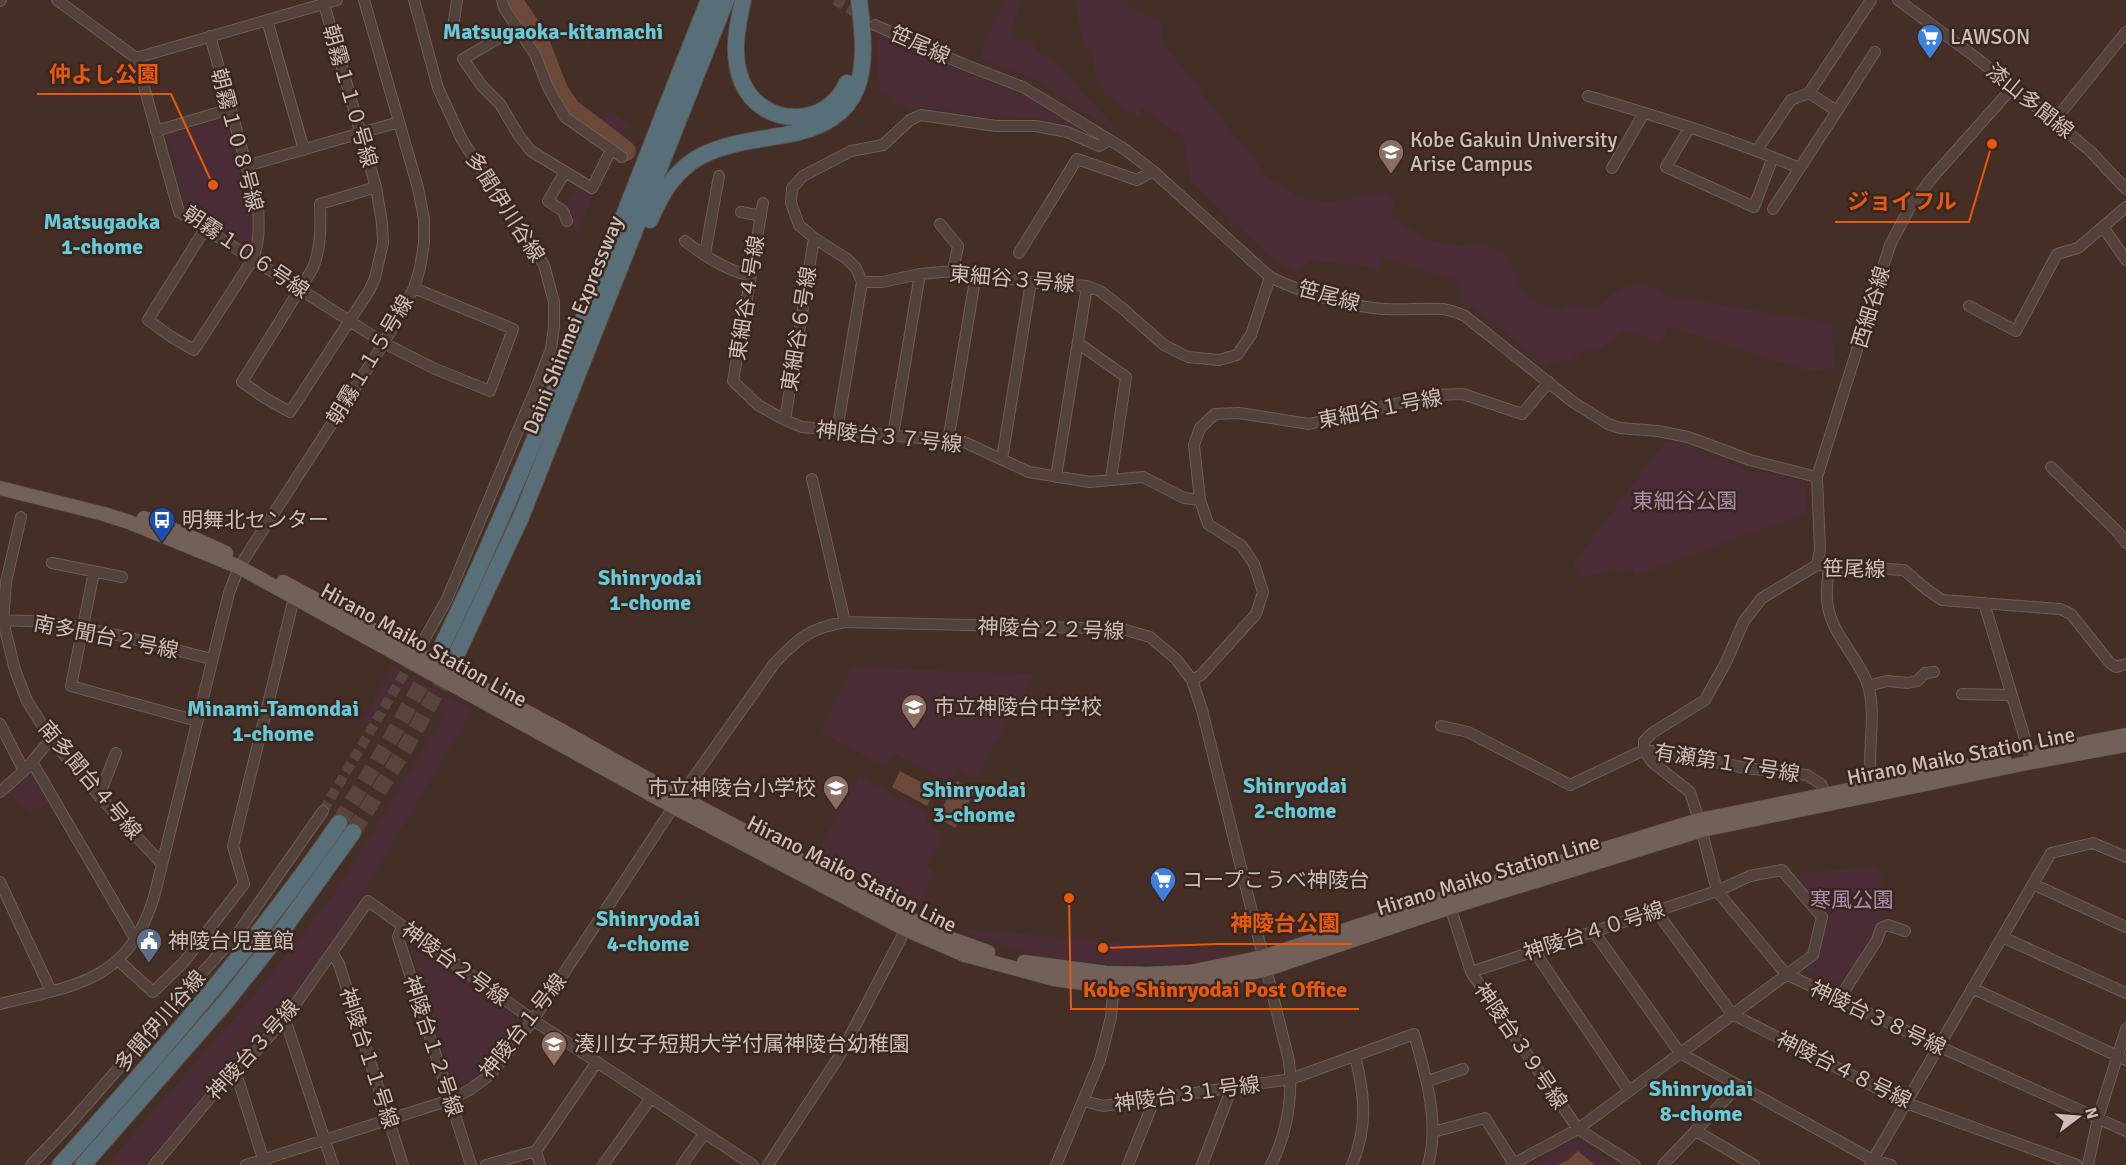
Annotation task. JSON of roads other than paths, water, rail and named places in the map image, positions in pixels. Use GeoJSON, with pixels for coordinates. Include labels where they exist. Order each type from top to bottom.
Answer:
{"type":"FeatureCollection","features":[{"type":"Feature","properties":{"kind":"highway"},"geometry":{"type":"LineString","coordinates":[[652,141],[704,0]]}},
{"type":"Feature","properties":{"kind":"highway","name":"Daini Shinmei Expressway"},"geometry":{"type":"LineString","coordinates":[[438,654],[482,561],[526,459],[709,0]]}},
{"type":"Feature","properties":{"kind":"highway","name":"Daini Shinmei Expressway"},"geometry":{"type":"LineString","coordinates":[[453,662],[521,517],[726,0]]}},
{"type":"Feature","properties":{"kind":"highway"},"geometry":{"type":"LineString","coordinates":[[743,0],[736,45],[742,82],[748,93],[762,108],[783,117],[794,118],[806,117],[827,107],[844,90],[853,67],[854,54],[850,0]]}},
{"type":"Feature","properties":{"kind":"highway"},"geometry":{"type":"LineString","coordinates":[[627,252],[646,228],[669,183],[699,157],[725,146],[814,128],[836,116],[846,107],[863,70],[864,40],[859,0]]}},
{"type":"Feature","properties":{"kind":"highway"},"geometry":{"type":"LineString","coordinates":[[60,1165],[218,985],[305,873],[346,827],[279,935],[224,1004],[82,1165]]}},
{"type":"Feature","properties":{"kind":"main road","name":"Hirano Maiko Station Line"},"geometry":{"type":"LineString","coordinates":[[0,480],[123,510],[191,537],[677,802],[965,955],[1054,979],[1182,983],[1234,977],[1265,963],[1449,902],[1700,825],[2031,758],[2126,735]]}},
{"type":"Feature","properties":{"kind":"main road","name":"Hirano Maiko Station Line"},"geometry":{"type":"LineString","coordinates":[[0,488],[113,516],[241,564]]}},
{"type":"Feature","properties":{"kind":"main road","name":"Hirano Maiko Station Line"},"geometry":{"type":"LineString","coordinates":[[2031,758],[2126,745]]}},
{"type":"Feature","properties":{"kind":"street"},"geometry":{"type":"LineString","coordinates":[[57,0],[136,58],[337,0]]}},
{"type":"Feature","properties":{"kind":"street","name":"朝霧１１５号線"},"geometry":{"type":"LineString","coordinates":[[0,1004],[92,979],[119,961],[136,940],[147,920],[229,593],[241,564],[384,343],[414,288],[422,260],[424,219],[418,188],[364,0]]}},
{"type":"Feature","properties":{"kind":"street","name":"多聞伊川谷線"},"geometry":{"type":"LineString","coordinates":[[414,0],[443,99],[462,140],[544,265],[554,302],[551,349],[538,383],[447,599],[420,646]]}},
{"type":"Feature","properties":{"kind":"street"},"geometry":{"type":"LineString","coordinates":[[453,28],[457,0]]}},
{"type":"Feature","properties":{"kind":"street"},"geometry":{"type":"LineString","coordinates":[[502,0],[504,8],[535,54],[548,87],[565,117],[622,157]]}},
{"type":"Feature","properties":{"kind":"street"},"geometry":{"type":"LineString","coordinates":[[1757,150],[1791,100],[1809,93],[1871,0]]}},
{"type":"Feature","properties":{"kind":"street","name":"漆山多聞線"},"geometry":{"type":"LineString","coordinates":[[1898,0],[2013,87],[2090,151],[2126,189]]}},
{"type":"Feature","properties":{"kind":"street","name":"朝霧１１０号線"},"geometry":{"type":"LineString","coordinates":[[324,4],[376,187],[383,243],[375,278],[351,322],[290,412],[265,398],[242,381],[313,268],[318,255],[321,228],[320,204],[376,187]]}},
{"type":"Feature","properties":{"kind":"street"},"geometry":{"type":"LineString","coordinates":[[267,20],[304,150]]}},
{"type":"Feature","properties":{"kind":"street","name":"笹尾線"},"geometry":{"type":"LineString","coordinates":[[875,25],[963,64],[1023,87],[1109,140],[1153,171],[1270,277],[1293,288],[1324,298],[1373,308],[1444,309],[1465,316],[1598,418],[1620,428],[1658,431],[1688,437],[1750,460],[1817,477]]}},
{"type":"Feature","properties":{"kind":"street"},"geometry":{"type":"LineString","coordinates":[[518,27],[463,59],[482,86],[500,104],[531,152],[591,188],[611,150]]}},
{"type":"Feature","properties":{"kind":"street"},"geometry":{"type":"LineString","coordinates":[[2054,121],[2126,32]]}},
{"type":"Feature","properties":{"kind":"street","name":"朝霧１０８号線"},"geometry":{"type":"LineString","coordinates":[[205,228],[148,320],[194,350],[252,259],[260,232],[258,206],[210,36]]}},
{"type":"Feature","properties":{"kind":"street"},"geometry":{"type":"LineString","coordinates":[[1773,209],[1875,52]]}},
{"type":"Feature","properties":{"kind":"street","name":"朝霧１０６号線"},"geometry":{"type":"LineString","coordinates":[[136,58],[179,212],[384,343],[433,368],[490,391],[513,329],[414,288]]}},
{"type":"Feature","properties":{"kind":"street","name":"西細谷線"},"geometry":{"type":"LineString","coordinates":[[1817,565],[1820,550],[1817,477],[1890,245],[1909,208],[1931,179],[2013,87]]}},
{"type":"Feature","properties":{"kind":"street"},"geometry":{"type":"LineString","coordinates":[[1809,93],[1837,111]]}},
{"type":"Feature","properties":{"kind":"street"},"geometry":{"type":"LineString","coordinates":[[1588,96],[1690,127],[1757,150],[1799,168]]}},
{"type":"Feature","properties":{"kind":"street"},"geometry":{"type":"LineString","coordinates":[[156,131],[230,109]]}},
{"type":"Feature","properties":{"kind":"street"},"geometry":{"type":"LineString","coordinates":[[1612,168],[1644,112]]}},
{"type":"Feature","properties":{"kind":"street"},"geometry":{"type":"LineString","coordinates":[[837,431],[862,282],[852,263],[814,238],[799,225],[791,203],[792,188],[804,176],[851,151],[883,145],[910,120],[921,115],[996,126],[1036,126],[1067,132],[1099,146],[1109,140]]}},
{"type":"Feature","properties":{"kind":"street"},"geometry":{"type":"LineString","coordinates":[[246,166],[399,122]]}},
{"type":"Feature","properties":{"kind":"street"},"geometry":{"type":"LineString","coordinates":[[1690,127],[1666,167],[1754,207],[1773,157]]}},
{"type":"Feature","properties":{"kind":"street"},"geometry":{"type":"LineString","coordinates":[[1019,253],[1077,159],[1137,180],[1153,171]]}},
{"type":"Feature","properties":{"kind":"street"},"geometry":{"type":"LineString","coordinates":[[565,172],[548,201],[563,211],[567,221]]}},
{"type":"Feature","properties":{"kind":"street"},"geometry":{"type":"LineString","coordinates":[[705,254],[719,176]]}},
{"type":"Feature","properties":{"kind":"street","name":"東細谷４号線"},"geometry":{"type":"LineString","coordinates":[[763,203],[733,381],[758,405],[802,427]]}},
{"type":"Feature","properties":{"kind":"street"},"geometry":{"type":"LineString","coordinates":[[1969,306],[2016,331],[2057,254],[2078,248],[2126,207]]}},
{"type":"Feature","properties":{"kind":"street"},"geometry":{"type":"LineString","coordinates":[[741,212],[761,216]]}},
{"type":"Feature","properties":{"kind":"street"},"geometry":{"type":"LineString","coordinates":[[940,224],[958,246],[953,271]]}},
{"type":"Feature","properties":{"kind":"street"},"geometry":{"type":"LineString","coordinates":[[2103,227],[2126,260]]}},
{"type":"Feature","properties":{"kind":"street","name":"東細谷６号線"},"geometry":{"type":"LineString","coordinates":[[785,420],[814,238]]}},
{"type":"Feature","properties":{"kind":"street"},"geometry":{"type":"LineString","coordinates":[[685,241],[740,273],[751,276]]}},
{"type":"Feature","properties":{"kind":"street","name":"東細谷３号線"},"geometry":{"type":"LineString","coordinates":[[862,282],[882,282],[920,274],[953,271],[1031,282],[1087,286],[1100,291],[1115,302],[1164,345],[1188,357],[1219,360],[1237,355],[1251,335],[1270,277]]}},
{"type":"Feature","properties":{"kind":"street"},"geometry":{"type":"LineString","coordinates":[[893,435],[920,274]]}},
{"type":"Feature","properties":{"kind":"street"},"geometry":{"type":"LineString","coordinates":[[948,441],[976,274]]}},
{"type":"Feature","properties":{"kind":"street"},"geometry":{"type":"LineString","coordinates":[[1002,459],[1031,282]]}},
{"type":"Feature","properties":{"kind":"street"},"geometry":{"type":"LineString","coordinates":[[1056,477],[1087,286]]}},
{"type":"Feature","properties":{"kind":"street"},"geometry":{"type":"LineString","coordinates":[[1078,344],[1126,377],[1111,479]]}},
{"type":"Feature","properties":{"kind":"street","name":"東細谷１号線"},"geometry":{"type":"LineString","coordinates":[[1200,500],[1194,445],[1200,428],[1215,414],[1239,413],[1309,424],[1434,395],[1463,394],[1522,414],[1549,382]]}},
{"type":"Feature","properties":{"kind":"street","name":"神陵台３７号線"},"geometry":{"type":"LineString","coordinates":[[802,427],[964,442],[1029,472],[1090,482],[1143,477],[1184,498],[1200,500]]}},
{"type":"Feature","properties":{"kind":"street"},"geometry":{"type":"LineString","coordinates":[[2051,467],[2118,532],[2126,543]]}},
{"type":"Feature","properties":{"kind":"street"},"geometry":{"type":"LineString","coordinates":[[812,479],[845,622]]}},
{"type":"Feature","properties":{"kind":"street"},"geometry":{"type":"LineString","coordinates":[[1192,680],[1201,675],[1256,614],[1263,592],[1254,564],[1242,546],[1208,524],[1200,500]]}},
{"type":"Feature","properties":{"kind":"street","name":"南多聞台４号線"},"geometry":{"type":"LineString","coordinates":[[21,517],[3,582],[2,621],[15,670],[27,701],[51,739],[99,796],[161,863]]}},
{"type":"Feature","properties":{"kind":"street"},"geometry":{"type":"LineString","coordinates":[[51,563],[122,578]]}},
{"type":"Feature","properties":{"kind":"street","name":"笹尾線"},"geometry":{"type":"LineString","coordinates":[[1442,726],[1468,732],[1570,784],[1644,750],[1644,741],[1652,733],[1705,700],[1726,662],[1744,621],[1762,598],[1817,565],[1904,570],[1942,600],[2060,609],[2071,614],[2109,663],[2116,667],[2126,664]]}},
{"type":"Feature","properties":{"kind":"street"},"geometry":{"type":"LineString","coordinates":[[1829,566],[1827,605],[1831,619],[1868,686],[1873,790]]}},
{"type":"Feature","properties":{"kind":"street"},"geometry":{"type":"LineString","coordinates":[[94,572],[71,686],[197,721]]}},
{"type":"Feature","properties":{"kind":"street"},"geometry":{"type":"LineString","coordinates":[[119,961],[153,992],[183,963],[244,884],[233,846],[296,594]]}},
{"type":"Feature","properties":{"kind":"street"},"geometry":{"type":"LineString","coordinates":[[1984,603],[2031,758]]}},
{"type":"Feature","properties":{"kind":"street","name":"南多聞台２号線"},"geometry":{"type":"LineString","coordinates":[[2,621],[34,621],[84,628],[212,659]]}},
{"type":"Feature","properties":{"kind":"street","name":"神陵台２２号線"},"geometry":{"type":"LineString","coordinates":[[677,802],[774,664],[790,647],[822,626],[845,622],[1122,629],[1150,637],[1176,659],[1192,680],[1202,710],[1290,1061],[1291,1079],[1286,1123],[1274,1164]]}},
{"type":"Feature","properties":{"kind":"street"},"geometry":{"type":"LineString","coordinates":[[1868,686],[1887,681],[1908,683],[1917,681],[1925,673],[1934,672]]}},
{"type":"Feature","properties":{"kind":"street"},"geometry":{"type":"LineString","coordinates":[[1962,694],[2012,695]]}},
{"type":"Feature","properties":{"kind":"street"},"geometry":{"type":"LineString","coordinates":[[0,724],[24,771]]}},
{"type":"Feature","properties":{"kind":"street"},"geometry":{"type":"LineString","coordinates":[[0,792],[24,771],[51,739]]}},
{"type":"Feature","properties":{"kind":"street","name":"有瀬第１７号線"},"geometry":{"type":"LineString","coordinates":[[1644,750],[1746,768],[1807,775],[1821,783],[1828,799]]}},
{"type":"Feature","properties":{"kind":"street","name":"神陵台３８号線"},"geometry":{"type":"LineString","coordinates":[[1644,750],[1652,762],[1690,792],[1717,891],[1786,974],[2126,1131]]}},
{"type":"Feature","properties":{"kind":"street"},"geometry":{"type":"LineString","coordinates":[[99,796],[116,753]]}},
{"type":"Feature","properties":{"kind":"street"},"geometry":{"type":"LineString","coordinates":[[32,762],[136,940]]}},
{"type":"Feature","properties":{"kind":"street","name":"神陵台１号線"},"geometry":{"type":"LineString","coordinates":[[246,1165],[264,1162],[450,1100],[471,1089],[490,1074],[533,1020],[677,802]]}},
{"type":"Feature","properties":{"kind":"street","name":"多聞伊川谷線"},"geometry":{"type":"LineString","coordinates":[[30,1165],[67,1127],[240,930],[323,811]]}},
{"type":"Feature","properties":{"kind":"street"},"geometry":{"type":"LineString","coordinates":[[1872,1162],[2051,854],[2093,843],[2126,857]]}},
{"type":"Feature","properties":{"kind":"street","name":"神陵台４０号線"},"geometry":{"type":"LineString","coordinates":[[1471,972],[1717,891],[1750,876],[1782,870],[1822,917],[1813,955],[1786,974]]}},
{"type":"Feature","properties":{"kind":"street"},"geometry":{"type":"LineString","coordinates":[[0,882],[51,991]]}},
{"type":"Feature","properties":{"kind":"street"},"geometry":{"type":"LineString","coordinates":[[2033,884],[2126,927]]}},
{"type":"Feature","properties":{"kind":"street","name":"神陵台２号線"},"geometry":{"type":"LineString","coordinates":[[368,900],[533,1020],[753,1165]]}},
{"type":"Feature","properties":{"kind":"street","name":"神陵台３号線"},"geometry":{"type":"LineString","coordinates":[[154,1165],[224,1081],[236,1073],[285,1019],[368,900]]}},
{"type":"Feature","properties":{"kind":"street","name":"神陵台３９号線"},"geometry":{"type":"LineString","coordinates":[[1449,902],[1471,972],[1578,1129],[1635,1165]]}},
{"type":"Feature","properties":{"kind":"street","name":"神陵台４８号線"},"geometry":{"type":"LineString","coordinates":[[1656,911],[1732,1014],[1906,1103],[2077,1165]]}},
{"type":"Feature","properties":{"kind":"street"},"geometry":{"type":"LineString","coordinates":[[768,1165],[840,1055],[909,924]]}},
{"type":"Feature","properties":{"kind":"street"},"geometry":{"type":"LineString","coordinates":[[1839,999],[1877,940],[1881,928],[1888,925],[1905,931]]}},
{"type":"Feature","properties":{"kind":"street","name":"神陵台１２号線"},"geometry":{"type":"LineString","coordinates":[[402,926],[398,937],[471,1165]]}},
{"type":"Feature","properties":{"kind":"street"},"geometry":{"type":"LineString","coordinates":[[1594,932],[1680,1053],[1872,1162],[1891,1165]]}},
{"type":"Feature","properties":{"kind":"street"},"geometry":{"type":"LineString","coordinates":[[2002,938],[2126,993]]}},
{"type":"Feature","properties":{"kind":"street"},"geometry":{"type":"LineString","coordinates":[[1534,951],[1629,1090]]}},
{"type":"Feature","properties":{"kind":"street","name":"神陵台１１号線"},"geometry":{"type":"LineString","coordinates":[[332,952],[339,964],[403,1165]]}},
{"type":"Feature","properties":{"kind":"street"},"geometry":{"type":"LineString","coordinates":[[1433,1132],[1485,1118],[1512,1165],[1578,1129],[1786,974]]}},
{"type":"Feature","properties":{"kind":"street"},"geometry":{"type":"LineString","coordinates":[[1056,1165],[1100,1060],[1111,1017],[1114,980]]}},
{"type":"Feature","properties":{"kind":"street"},"geometry":{"type":"LineString","coordinates":[[1972,988],[2122,1058]]}},
{"type":"Feature","properties":{"kind":"street"},"geometry":{"type":"LineString","coordinates":[[285,1019],[333,1165]]}},
{"type":"Feature","properties":{"kind":"street"},"geometry":{"type":"LineString","coordinates":[[2088,1165],[2098,1118],[2122,1058],[2126,1029]]}},
{"type":"Feature","properties":{"kind":"street","name":"神陵台３１号線"},"geometry":{"type":"LineString","coordinates":[[1084,1101],[1103,1106],[1291,1079],[1414,1034],[1428,1081]]}},
{"type":"Feature","properties":{"kind":"street"},"geometry":{"type":"LineString","coordinates":[[1352,1165],[1359,1147],[1365,1119],[1363,1089],[1355,1056]]}},
{"type":"Feature","properties":{"kind":"street"},"geometry":{"type":"LineString","coordinates":[[486,1165],[536,1151],[597,1062]]}},
{"type":"Feature","properties":{"kind":"street"},"geometry":{"type":"LineString","coordinates":[[1428,1165],[1432,1152],[1433,1132],[1428,1081],[1463,1069]]}},
{"type":"Feature","properties":{"kind":"street"},"geometry":{"type":"LineString","coordinates":[[236,1073],[264,1162]]}},
{"type":"Feature","properties":{"kind":"street"},"geometry":{"type":"LineString","coordinates":[[1663,1165],[1739,1085]]}},
{"type":"Feature","properties":{"kind":"street"},"geometry":{"type":"LineString","coordinates":[[1202,1165],[1232,1088]]}},
{"type":"Feature","properties":{"kind":"street"},"geometry":{"type":"LineString","coordinates":[[603,1165],[651,1098]]}},
{"type":"Feature","properties":{"kind":"street"},"geometry":{"type":"LineString","coordinates":[[1128,1165],[1155,1098]]}},
{"type":"Feature","properties":{"kind":"street"},"geometry":{"type":"LineString","coordinates":[[1696,1131],[1754,1165]]}},
{"type":"Feature","properties":{"kind":"street"},"geometry":{"type":"LineString","coordinates":[[682,1165],[704,1134]]}},
{"type":"Feature","properties":{"kind":"street"},"geometry":{"type":"LineString","coordinates":[[536,1151],[540,1165]]}},
{"type":"Feature","properties":{"kind":"waterway"},"geometry":{"type":"LineString","coordinates":[[512,0],[538,38],[559,92],[571,109],[626,151]]}},
{"type":"Feature","properties":{"kind":"tunnel"},"geometry":{"type":"LineString","coordinates":[[835,0],[875,25]]}},
{"type":"Feature","properties":{"kind":"tunnel"},"geometry":{"type":"LineString","coordinates":[[323,811],[414,657]]}},
{"type":"Feature","properties":{"kind":"tunnel"},"geometry":{"type":"LineString","coordinates":[[339,823],[390,740],[436,658]]}},
{"type":"Feature","properties":{"kind":"tunnel"},"geometry":{"type":"LineString","coordinates":[[353,832],[405,749],[450,668]]}},
{"type":"Feature","properties":{"kind":"place","name":"LAWSON"},"geometry":{"type":"Point","coordinates":[1930,60]}},
{"type":"Feature","properties":{"kind":"place","name":"ジョイフル"},"geometry":{"type":"Point","coordinates":[1992,144]}},
{"type":"Feature","properties":{"kind":"place","name":"Kobe Gakuin University Arise Campus"},"geometry":{"type":"Point","coordinates":[1391,175]}},
{"type":"Feature","properties":{"kind":"place","name":"仲よし公園"},"geometry":{"type":"Point","coordinates":[213,185]}},
{"type":"Feature","properties":{"kind":"place","name":"明舞北センター"},"geometry":{"type":"Point","coordinates":[162,543]}},
{"type":"Feature","properties":{"kind":"place","name":"市立神陵台中学校"},"geometry":{"type":"Point","coordinates":[914,730]}},
{"type":"Feature","properties":{"kind":"place","name":"市立神陵台小学校"},"geometry":{"type":"Point","coordinates":[836,811]}},
{"type":"Feature","properties":{"kind":"place","name":"Kobe Shinryodai Post Office"},"geometry":{"type":"Point","coordinates":[1069,898]}},
{"type":"Feature","properties":{"kind":"place","name":"コープこうべ神陵台"},"geometry":{"type":"Point","coordinates":[1163,903]}},
{"type":"Feature","properties":{"kind":"place","name":"神陵台公園"},"geometry":{"type":"Point","coordinates":[1103,948]}},
{"type":"Feature","properties":{"kind":"place","name":"神陵台児童館"},"geometry":{"type":"Point","coordinates":[149,964]}},
{"type":"Feature","properties":{"kind":"place","name":"湊川女子短期大学付属神陵台幼稚園"},"geometry":{"type":"Point","coordinates":[554,1067]}},
{"type":"Feature","properties":{"kind":"district","name":"Matsugaoka-kitamachi"},"geometry":{"type":"Point","coordinates":[553,31]}},
{"type":"Feature","properties":{"kind":"district","name":"Matsugaoka 1-chome"},"geometry":{"type":"Point","coordinates":[102,234]}},
{"type":"Feature","properties":{"kind":"district","name":"Shinryodai 1-chome"},"geometry":{"type":"Point","coordinates":[650,590]}},
{"type":"Feature","properties":{"kind":"district","name":"Minami-Tamondai 1-chome"},"geometry":{"type":"Point","coordinates":[273,720]}},
{"type":"Feature","properties":{"kind":"district","name":"Shinryodai 2-chome"},"geometry":{"type":"Point","coordinates":[1295,798]}},
{"type":"Feature","properties":{"kind":"district","name":"Shinryodai 3-chome"},"geometry":{"type":"Point","coordinates":[974,802]}},
{"type":"Feature","properties":{"kind":"district","name":"Shinryodai 4-chome"},"geometry":{"type":"Point","coordinates":[648,930]}},
{"type":"Feature","properties":{"kind":"district","name":"Shinryodai 8-chome"},"geometry":{"type":"Point","coordinates":[1701,1100]}},
{"type":"Feature","properties":{"kind":"park label","name":"東細谷公園"},"geometry":{"type":"Point","coordinates":[1685,501]}},
{"type":"Feature","properties":{"kind":"park label","name":"寒風公園"},"geometry":{"type":"Point","coordinates":[1852,900]}}]}
